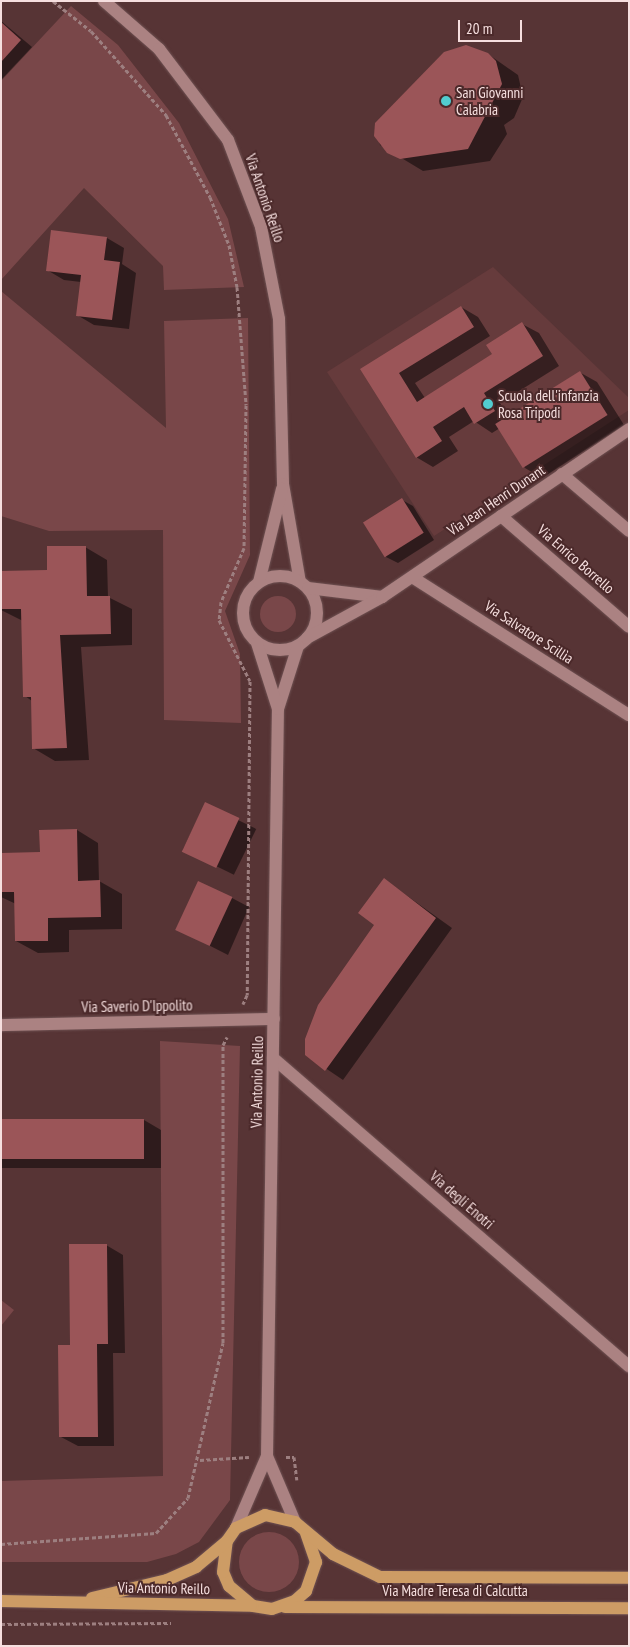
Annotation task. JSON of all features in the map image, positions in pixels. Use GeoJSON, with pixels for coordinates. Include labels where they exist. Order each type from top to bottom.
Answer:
{"type":"FeatureCollection","features":[{"type":"Feature","properties":{"kind":"main road"},"geometry":{"type":"LineString","coordinates":[[265,1515],[295,1522],[306,1533],[314,1546],[314,1577],[306,1591],[280,1607],[253,1606],[229,1586],[223,1572],[227,1540],[236,1528],[265,1515]]}},
{"type":"Feature","properties":{"kind":"main road","name":"Via Madre Teresa di Calcutta"},"geometry":{"type":"LineString","coordinates":[[306,1533],[354,1567],[380,1577],[629,1578]]}},
{"type":"Feature","properties":{"kind":"main road","name":"Via Antonio Reillo"},"geometry":{"type":"LineString","coordinates":[[75,1602],[167,1580],[196,1567],[227,1540]]}},
{"type":"Feature","properties":{"kind":"main road","name":"Via Antonio Reillo"},"geometry":{"type":"LineString","coordinates":[[1,1601],[253,1606]]}},
{"type":"Feature","properties":{"kind":"main road","name":"Via Madre Teresa di Calcutta"},"geometry":{"type":"LineString","coordinates":[[280,1607],[629,1608]]}},
{"type":"Feature","properties":{"kind":"street","name":"Via Antonio Reillo"},"geometry":{"type":"LineString","coordinates":[[104,1],[160,49],[228,140],[261,227],[279,319],[283,484],[304,585]]}},
{"type":"Feature","properties":{"kind":"street","name":"Via Jean Henri Dunant"},"geometry":{"type":"LineString","coordinates":[[302,642],[382,598],[629,429]]}},
{"type":"Feature","properties":{"kind":"street"},"geometry":{"type":"LineString","coordinates":[[562,474],[629,531]]}},
{"type":"Feature","properties":{"kind":"street","name":"Via Antonio Reillo"},"geometry":{"type":"LineString","coordinates":[[258,582],[283,484]]}},
{"type":"Feature","properties":{"kind":"street","name":"Via Enrico Borrello"},"geometry":{"type":"LineString","coordinates":[[501,516],[629,627]]}},
{"type":"Feature","properties":{"kind":"street"},"geometry":{"type":"LineString","coordinates":[[304,585],[317,613],[302,642],[277,650],[258,643],[244,624],[242,612],[250,590],[258,582],[279,576],[304,585],[382,598]]}},
{"type":"Feature","properties":{"kind":"street","name":"Via Salvatore Scillìa"},"geometry":{"type":"LineString","coordinates":[[412,577],[629,715]]}},
{"type":"Feature","properties":{"kind":"street","name":"Via Antonio Reillo"},"geometry":{"type":"LineString","coordinates":[[278,709],[302,642]]}},
{"type":"Feature","properties":{"kind":"street","name":"Via Antonio Reillo"},"geometry":{"type":"LineString","coordinates":[[236,1528],[267,1456],[278,709],[258,643]]}},
{"type":"Feature","properties":{"kind":"street","name":"Via Saverio D'Ippolito"},"geometry":{"type":"LineString","coordinates":[[1,1026],[274,1019]]}},
{"type":"Feature","properties":{"kind":"street","name":"Via degli Enotri"},"geometry":{"type":"LineString","coordinates":[[273,1058],[629,1366]]}},
{"type":"Feature","properties":{"kind":"street","name":"Via Antonio Reillo"},"geometry":{"type":"LineString","coordinates":[[267,1456],[295,1522]]}},
{"type":"Feature","properties":{"kind":"path"},"geometry":{"type":"LineString","coordinates":[[1,1544],[156,1533],[188,1498],[200,1460],[222,1343],[223,1045],[248,994],[250,681],[219,620],[221,602],[244,548],[246,405],[237,288],[229,245],[210,197],[166,115],[91,31],[52,1]]}},
{"type":"Feature","properties":{"kind":"path"},"geometry":{"type":"LineString","coordinates":[[200,1460],[267,1456],[294,1457],[299,1484]]}},
{"type":"Feature","properties":{"kind":"shaded area"},"geometry":{"type":"Polygon","coordinates":[[[71,6],[118,45],[179,123],[228,219],[244,287],[164,290],[163,266],[84,188],[1,280],[1,81],[71,6]]]}},
{"type":"Feature","properties":{"kind":"shaded area","name":"Scuola dell'infanzia Rosa Tripodi"},"geometry":{"type":"Polygon","coordinates":[[[493,267],[629,398],[629,410],[434,536],[327,372],[493,267]]]}},
{"type":"Feature","properties":{"kind":"shaded area"},"geometry":{"type":"Polygon","coordinates":[[[1,291],[166,428],[164,321],[248,318],[250,555],[225,611],[240,654],[241,723],[164,720],[163,530],[49,531],[1,516],[1,291]]]}},
{"type":"Feature","properties":{"kind":"shaded area"},"geometry":{"type":"Polygon","coordinates":[[[278,596],[291,601],[296,614],[291,627],[278,632],[265,627],[260,614],[265,601],[278,596]]]}},
{"type":"Feature","properties":{"kind":"shaded area"},"geometry":{"type":"Polygon","coordinates":[[[160,1041],[240,1046],[230,1500],[199,1542],[176,1554],[147,1562],[1,1562],[1,1481],[163,1476],[160,1041]]]}},
{"type":"Feature","properties":{"kind":"shaded area"},"geometry":{"type":"Polygon","coordinates":[[[1,1300],[14,1310],[1,1326],[1,1300]]]}},
{"type":"Feature","properties":{"kind":"shaded area"},"geometry":{"type":"Polygon","coordinates":[[[263,1532],[275,1532],[286,1537],[294,1545],[299,1556],[297,1574],[286,1587],[275,1592],[263,1592],[252,1587],[244,1579],[239,1568],[239,1556],[244,1545],[252,1537],[263,1532]]]}},
{"type":"Feature","properties":{"kind":"building"},"geometry":{"type":"Polygon","coordinates":[[[1,22],[21,40],[1,62],[1,22]]]}},
{"type":"Feature","properties":{"kind":"building","name":"San Giovanni Calabria"},"geometry":{"type":"Polygon","coordinates":[[[466,45],[488,53],[496,61],[502,84],[468,149],[400,159],[387,153],[374,136],[375,123],[444,52],[466,45]]]}},
{"type":"Feature","properties":{"kind":"building"},"geometry":{"type":"Polygon","coordinates":[[[51,230],[107,237],[104,260],[120,262],[112,320],[76,316],[81,275],[46,271],[51,230]]]}},
{"type":"Feature","properties":{"kind":"building"},"geometry":{"type":"Polygon","coordinates":[[[461,306],[474,327],[399,373],[417,402],[492,354],[486,345],[522,322],[543,356],[484,393],[495,411],[474,424],[464,407],[433,427],[442,441],[416,458],[360,369],[461,306]]]}},
{"type":"Feature","properties":{"kind":"building"},"geometry":{"type":"Polygon","coordinates":[[[580,371],[608,415],[523,468],[495,424],[580,371]]]}},
{"type":"Feature","properties":{"kind":"building"},"geometry":{"type":"Polygon","coordinates":[[[402,498],[424,533],[385,557],[363,522],[402,498]]]}},
{"type":"Feature","properties":{"kind":"building"},"geometry":{"type":"Polygon","coordinates":[[[47,546],[86,546],[87,596],[110,596],[111,634],[60,635],[67,748],[32,749],[31,697],[23,697],[21,609],[1,609],[1,571],[47,570],[47,546]]]}},
{"type":"Feature","properties":{"kind":"building"},"geometry":{"type":"Polygon","coordinates":[[[205,802],[239,818],[216,868],[182,852],[205,802]]]}},
{"type":"Feature","properties":{"kind":"building"},"geometry":{"type":"Polygon","coordinates":[[[77,829],[78,881],[100,880],[101,917],[48,918],[48,941],[15,941],[14,892],[1,892],[1,853],[40,852],[39,830],[77,829]]]}},
{"type":"Feature","properties":{"kind":"building"},"geometry":{"type":"Polygon","coordinates":[[[384,878],[436,918],[325,1071],[305,1055],[305,1039],[318,1005],[374,925],[358,913],[384,878]]]}},
{"type":"Feature","properties":{"kind":"building"},"geometry":{"type":"Polygon","coordinates":[[[198,881],[232,897],[210,946],[175,930],[198,881]]]}},
{"type":"Feature","properties":{"kind":"building"},"geometry":{"type":"Polygon","coordinates":[[[1,1119],[144,1119],[144,1159],[1,1159],[1,1119]]]}},
{"type":"Feature","properties":{"kind":"building"},"geometry":{"type":"Polygon","coordinates":[[[69,1244],[107,1244],[108,1344],[97,1344],[98,1437],[59,1437],[58,1345],[70,1345],[69,1244]]]}},
{"type":"Feature","properties":{"kind":"place","name":"San Giovanni Calabria"},"geometry":{"type":"Point","coordinates":[446,101]}},
{"type":"Feature","properties":{"kind":"place","name":"Scuola dell'infanzia Rosa Tripodi"},"geometry":{"type":"Point","coordinates":[488,404]}}]}
